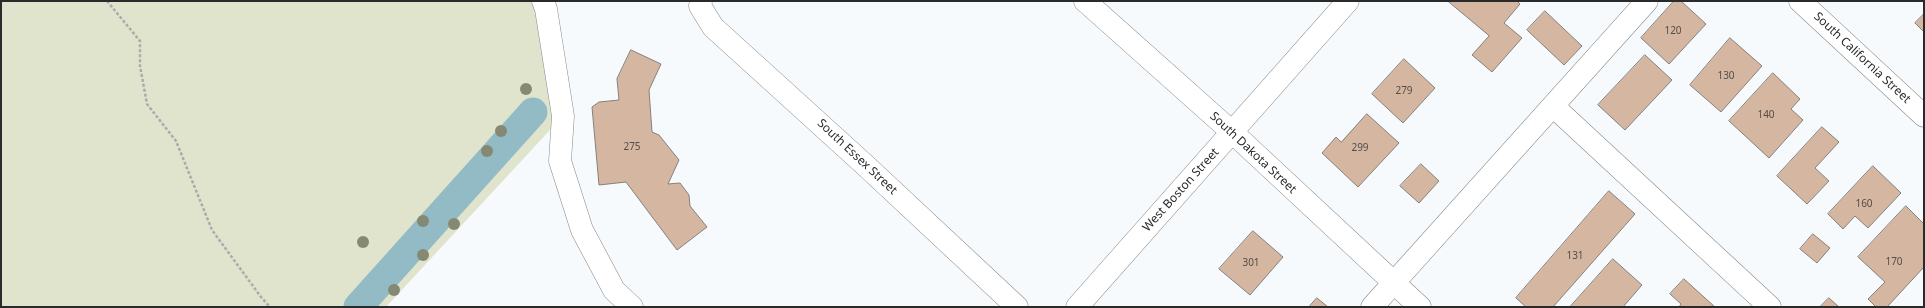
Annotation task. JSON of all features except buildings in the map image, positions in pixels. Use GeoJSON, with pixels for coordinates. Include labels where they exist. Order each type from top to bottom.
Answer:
{"type":"FeatureCollection","features":[{"type":"Feature","properties":{"kind":"street","name":"South Dakota Street"},"geometry":{"type":"LineString","coordinates":[[1085,1],[1232,132],[1420,307]]}},
{"type":"Feature","properties":{"kind":"street","name":"West Boston Street"},"geometry":{"type":"LineString","coordinates":[[1077,307],[1348,1]]}},
{"type":"Feature","properties":{"kind":"street"},"geometry":{"type":"LineString","coordinates":[[1372,307],[1647,1]]}},
{"type":"Feature","properties":{"kind":"street","name":"South California Street"},"geometry":{"type":"LineString","coordinates":[[1800,1],[1924,116]]}},
{"type":"Feature","properties":{"kind":"street","name":"South Essex Street"},"geometry":{"type":"LineString","coordinates":[[700,3],[713,26],[1017,307]]}},
{"type":"Feature","properties":{"kind":"street"},"geometry":{"type":"LineString","coordinates":[[549,4],[563,116],[560,161],[582,230],[614,290],[632,307]]}},
{"type":"Feature","properties":{"kind":"street"},"geometry":{"type":"LineString","coordinates":[[1553,106],[1770,307]]}},
{"type":"Feature","properties":{"kind":"path"},"geometry":{"type":"LineString","coordinates":[[107,1],[140,41],[140,66],[147,104],[176,141],[212,230],[270,307]]}},
{"type":"Feature","properties":{"kind":"green space"},"geometry":{"type":"Polygon","coordinates":[[[1,1],[543,1],[563,116],[386,307],[1,307],[1,1]]]}},
{"type":"Feature","properties":{"kind":"waterway"},"geometry":{"type":"LineString","coordinates":[[358,307],[533,112]]}}]}
